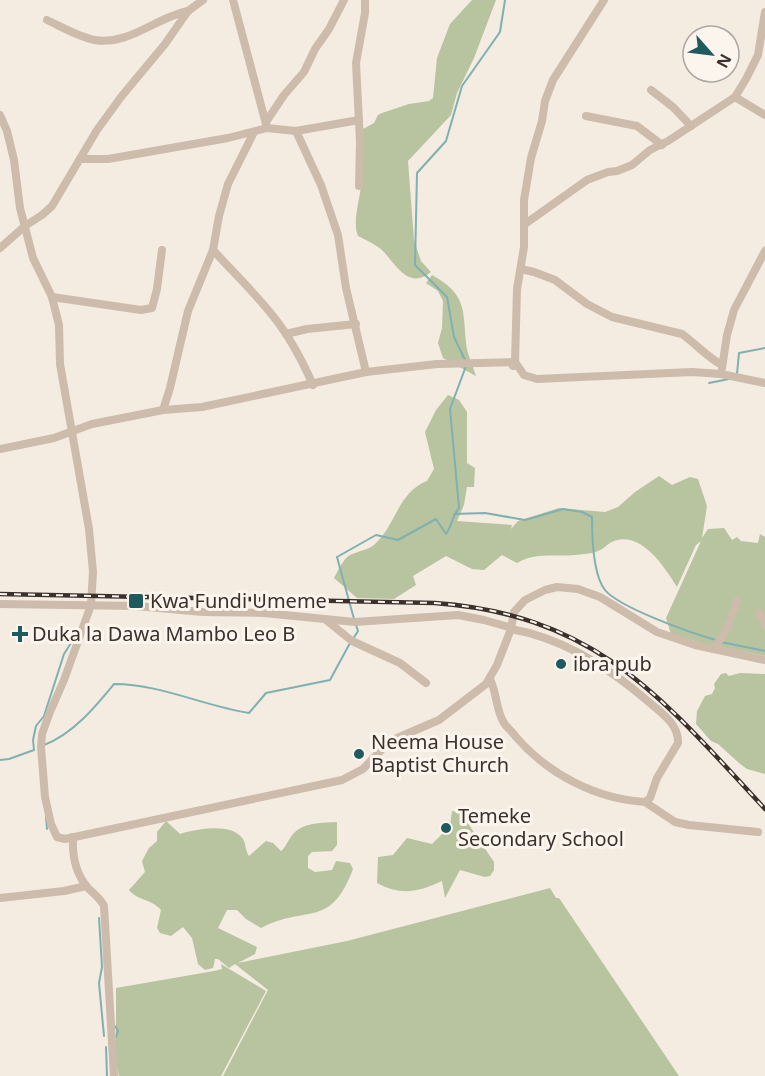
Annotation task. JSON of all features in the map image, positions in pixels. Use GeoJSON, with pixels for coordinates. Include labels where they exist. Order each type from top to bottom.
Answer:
{"type":"FeatureCollection","features":[{"type":"Feature","properties":{"kind":"street"},"geometry":{"type":"LineString","coordinates":[[0,248],[52,206],[97,130],[121,97],[165,44],[188,11],[202,0]]}},
{"type":"Feature","properties":{"kind":"street"},"geometry":{"type":"LineString","coordinates":[[233,0],[266,125]]}},
{"type":"Feature","properties":{"kind":"street"},"geometry":{"type":"LineString","coordinates":[[80,159],[108,159],[254,132],[266,125],[284,95],[304,72],[344,0]]}},
{"type":"Feature","properties":{"kind":"street"},"geometry":{"type":"LineString","coordinates":[[359,186],[356,63],[365,13],[365,0]]}},
{"type":"Feature","properties":{"kind":"street"},"geometry":{"type":"LineString","coordinates":[[604,0],[553,80],[545,101],[526,183],[523,214],[525,224],[517,289],[514,364],[524,375],[537,379],[722,370],[765,383]]}},
{"type":"Feature","properties":{"kind":"street"},"geometry":{"type":"LineString","coordinates":[[47,20],[84,37],[101,41],[133,34],[188,11]]}},
{"type":"Feature","properties":{"kind":"street"},"geometry":{"type":"LineString","coordinates":[[525,224],[587,180],[627,168],[650,150],[662,145],[735,97],[758,55],[765,12]]}},
{"type":"Feature","properties":{"kind":"street"},"geometry":{"type":"LineString","coordinates":[[651,90],[673,107],[691,126]]}},
{"type":"Feature","properties":{"kind":"street"},"geometry":{"type":"LineString","coordinates":[[735,97],[765,115]]}},
{"type":"Feature","properties":{"kind":"street"},"geometry":{"type":"LineString","coordinates":[[0,115],[7,131],[14,160],[20,208],[33,258],[52,297],[59,325],[60,364],[89,529],[93,572],[92,605],[42,734],[45,797],[54,835],[60,838],[73,837],[342,780],[363,769],[390,741],[439,720],[479,690],[490,679],[512,629],[514,612],[535,593],[557,587],[578,589],[600,597],[657,632],[713,649],[765,660]]}},
{"type":"Feature","properties":{"kind":"street"},"geometry":{"type":"LineString","coordinates":[[586,116],[637,126],[662,145]]}},
{"type":"Feature","properties":{"kind":"street"},"geometry":{"type":"LineString","coordinates":[[266,125],[296,130],[359,120]]}},
{"type":"Feature","properties":{"kind":"street"},"geometry":{"type":"LineString","coordinates":[[296,130],[321,185],[338,235],[346,288],[366,372]]}},
{"type":"Feature","properties":{"kind":"street"},"geometry":{"type":"LineString","coordinates":[[162,410],[170,388],[188,311],[213,250],[228,184],[254,132]]}},
{"type":"Feature","properties":{"kind":"street"},"geometry":{"type":"LineString","coordinates":[[52,297],[141,309],[152,308],[162,250]]}},
{"type":"Feature","properties":{"kind":"street"},"geometry":{"type":"LineString","coordinates":[[213,250],[263,303],[298,352],[313,384]]}},
{"type":"Feature","properties":{"kind":"street"},"geometry":{"type":"LineString","coordinates":[[722,370],[730,323],[746,285],[765,251]]}},
{"type":"Feature","properties":{"kind":"street"},"geometry":{"type":"LineString","coordinates":[[521,270],[555,280],[587,304],[612,317],[682,334],[722,370]]}},
{"type":"Feature","properties":{"kind":"street"},"geometry":{"type":"LineString","coordinates":[[286,334],[307,329],[356,324]]}},
{"type":"Feature","properties":{"kind":"street"},"geometry":{"type":"LineString","coordinates":[[0,449],[43,441],[92,424],[162,410],[202,407],[366,372],[437,364],[514,364]]}},
{"type":"Feature","properties":{"kind":"street"},"geometry":{"type":"LineString","coordinates":[[713,649],[726,632],[737,601]]}},
{"type":"Feature","properties":{"kind":"street"},"geometry":{"type":"LineString","coordinates":[[0,604],[92,605],[264,613],[360,622],[458,615],[538,636],[600,664],[631,687],[673,724],[678,743],[657,778],[650,798],[645,802]]}},
{"type":"Feature","properties":{"kind":"street"},"geometry":{"type":"LineString","coordinates":[[759,613],[765,626]]}},
{"type":"Feature","properties":{"kind":"street"},"geometry":{"type":"LineString","coordinates":[[325,619],[352,641],[400,663],[426,683]]}},
{"type":"Feature","properties":{"kind":"street"},"geometry":{"type":"LineString","coordinates":[[490,679],[495,688],[503,722],[538,759],[581,786],[619,798],[645,802],[675,822],[758,832]]}},
{"type":"Feature","properties":{"kind":"street"},"geometry":{"type":"LineString","coordinates":[[73,837],[73,859],[86,886],[104,906],[114,1076]]}},
{"type":"Feature","properties":{"kind":"street"},"geometry":{"type":"LineString","coordinates":[[0,898],[64,891],[86,886]]}},
{"type":"Feature","properties":{"kind":"green space"},"geometry":{"type":"Polygon","coordinates":[[[472,0],[496,0],[474,58],[457,93],[451,115],[408,161],[414,240],[421,261],[431,272],[423,277],[410,277],[404,274],[381,249],[358,236],[356,230],[362,178],[363,129],[374,123],[378,115],[382,113],[433,98],[437,58],[450,24],[472,0]]]}},
{"type":"Feature","properties":{"kind":"green space"},"geometry":{"type":"Polygon","coordinates":[[[432,275],[451,289],[461,303],[467,347],[476,376],[443,358],[438,343],[442,328],[443,301],[438,291],[426,283],[432,275]]]}},
{"type":"Feature","properties":{"kind":"green space"},"geometry":{"type":"Polygon","coordinates":[[[448,395],[459,400],[467,412],[467,463],[475,468],[474,487],[467,487],[464,505],[457,521],[512,525],[511,529],[518,521],[559,508],[605,512],[618,507],[659,476],[672,485],[690,477],[698,479],[707,506],[702,538],[708,529],[724,528],[732,540],[737,537],[741,541],[758,543],[760,534],[765,537],[765,656],[671,634],[666,618],[701,541],[696,545],[677,587],[652,553],[634,541],[624,539],[614,541],[593,553],[538,556],[517,563],[502,555],[484,570],[472,569],[446,556],[413,576],[416,585],[394,599],[357,598],[334,578],[347,557],[375,544],[388,528],[403,501],[417,486],[427,481],[434,469],[425,432],[436,410],[448,395]]]}},
{"type":"Feature","properties":{"kind":"green space"},"geometry":{"type":"Polygon","coordinates":[[[726,673],[729,676],[740,673],[765,674],[765,774],[747,769],[718,744],[711,741],[696,724],[697,711],[705,696],[712,694],[714,684],[721,674],[726,673]]]}},
{"type":"Feature","properties":{"kind":"green space"},"geometry":{"type":"Polygon","coordinates":[[[452,811],[461,813],[494,862],[494,870],[490,876],[485,877],[460,870],[445,898],[442,881],[410,891],[394,890],[377,883],[378,857],[393,855],[407,838],[432,844],[450,826],[452,811]]]}},
{"type":"Feature","properties":{"kind":"green space"},"geometry":{"type":"Polygon","coordinates":[[[166,821],[180,834],[213,828],[231,830],[243,839],[249,856],[266,841],[273,843],[281,851],[293,834],[304,826],[337,822],[337,845],[332,851],[312,852],[308,856],[308,868],[315,872],[332,870],[336,861],[350,863],[353,869],[335,901],[316,912],[277,921],[261,928],[237,910],[227,910],[218,928],[257,947],[255,954],[238,963],[347,941],[550,888],[679,1076],[223,1076],[268,990],[235,964],[229,968],[215,959],[213,968],[205,970],[198,964],[192,938],[183,927],[171,936],[160,933],[157,928],[161,910],[129,890],[145,872],[142,861],[149,848],[157,841],[157,832],[166,821]]]}},
{"type":"Feature","properties":{"kind":"green space"},"geometry":{"type":"Polygon","coordinates":[[[221,964],[266,991],[221,1076],[119,1076],[116,1064],[116,988],[214,971],[222,969],[221,964]]]}},
{"type":"Feature","properties":{"kind":"waterway"},"geometry":{"type":"LineString","coordinates":[[465,360],[454,337],[447,297],[415,265],[417,173],[446,141],[462,86],[500,32],[505,0]]}},
{"type":"Feature","properties":{"kind":"waterway"},"geometry":{"type":"LineString","coordinates":[[737,374],[739,353],[765,348]]}},
{"type":"Feature","properties":{"kind":"waterway"},"geometry":{"type":"LineString","coordinates":[[354,619],[337,557],[376,535],[398,540],[436,519],[446,534],[459,508],[450,409],[466,366]]}},
{"type":"Feature","properties":{"kind":"waterway"},"geometry":{"type":"LineString","coordinates":[[709,383],[729,379]]}},
{"type":"Feature","properties":{"kind":"waterway"},"geometry":{"type":"LineString","coordinates":[[454,514],[485,513],[525,520],[563,509],[582,512],[592,517],[596,565],[605,590],[640,612],[716,640]]}},
{"type":"Feature","properties":{"kind":"waterway"},"geometry":{"type":"LineString","coordinates":[[353,639],[358,631],[356,625]]}},
{"type":"Feature","properties":{"kind":"waterway"},"geometry":{"type":"LineString","coordinates":[[721,642],[765,651]]}},
{"type":"Feature","properties":{"kind":"waterway"},"geometry":{"type":"LineString","coordinates":[[0,760],[34,750],[33,740],[36,726],[44,716],[64,654],[71,643]]}},
{"type":"Feature","properties":{"kind":"waterway"},"geometry":{"type":"LineString","coordinates":[[44,745],[74,727],[114,684],[165,691],[215,706],[249,713],[266,693],[330,680],[350,643]]}},
{"type":"Feature","properties":{"kind":"waterway"},"geometry":{"type":"LineString","coordinates":[[46,817],[47,829]]}},
{"type":"Feature","properties":{"kind":"waterway"},"geometry":{"type":"LineString","coordinates":[[99,918],[102,967],[99,983],[104,1036]]}},
{"type":"Feature","properties":{"kind":"waterway"},"geometry":{"type":"LineString","coordinates":[[115,1026],[118,1031],[116,1037]]}},
{"type":"Feature","properties":{"kind":"waterway"},"geometry":{"type":"LineString","coordinates":[[106,1047],[107,1076]]}},
{"type":"Feature","properties":{"kind":"railway"},"geometry":{"type":"LineString","coordinates":[[0,594],[435,603],[491,611],[540,625],[583,644],[622,669],[658,698],[693,732],[765,809]]}},
{"type":"Feature","properties":{"kind":"place","name":"Kwa Fundi Umeme"},"geometry":{"type":"Point","coordinates":[136,601]}},
{"type":"Feature","properties":{"kind":"place","name":"Duka la Dawa Mambo Leo B"},"geometry":{"type":"Point","coordinates":[20,634]}},
{"type":"Feature","properties":{"kind":"place","name":"ibra pub"},"geometry":{"type":"Point","coordinates":[561,664]}},
{"type":"Feature","properties":{"kind":"place","name":"Neema House Baptist Church"},"geometry":{"type":"Point","coordinates":[359,754]}},
{"type":"Feature","properties":{"kind":"place","name":"Temeke Secondary School"},"geometry":{"type":"Point","coordinates":[446,828]}}]}
